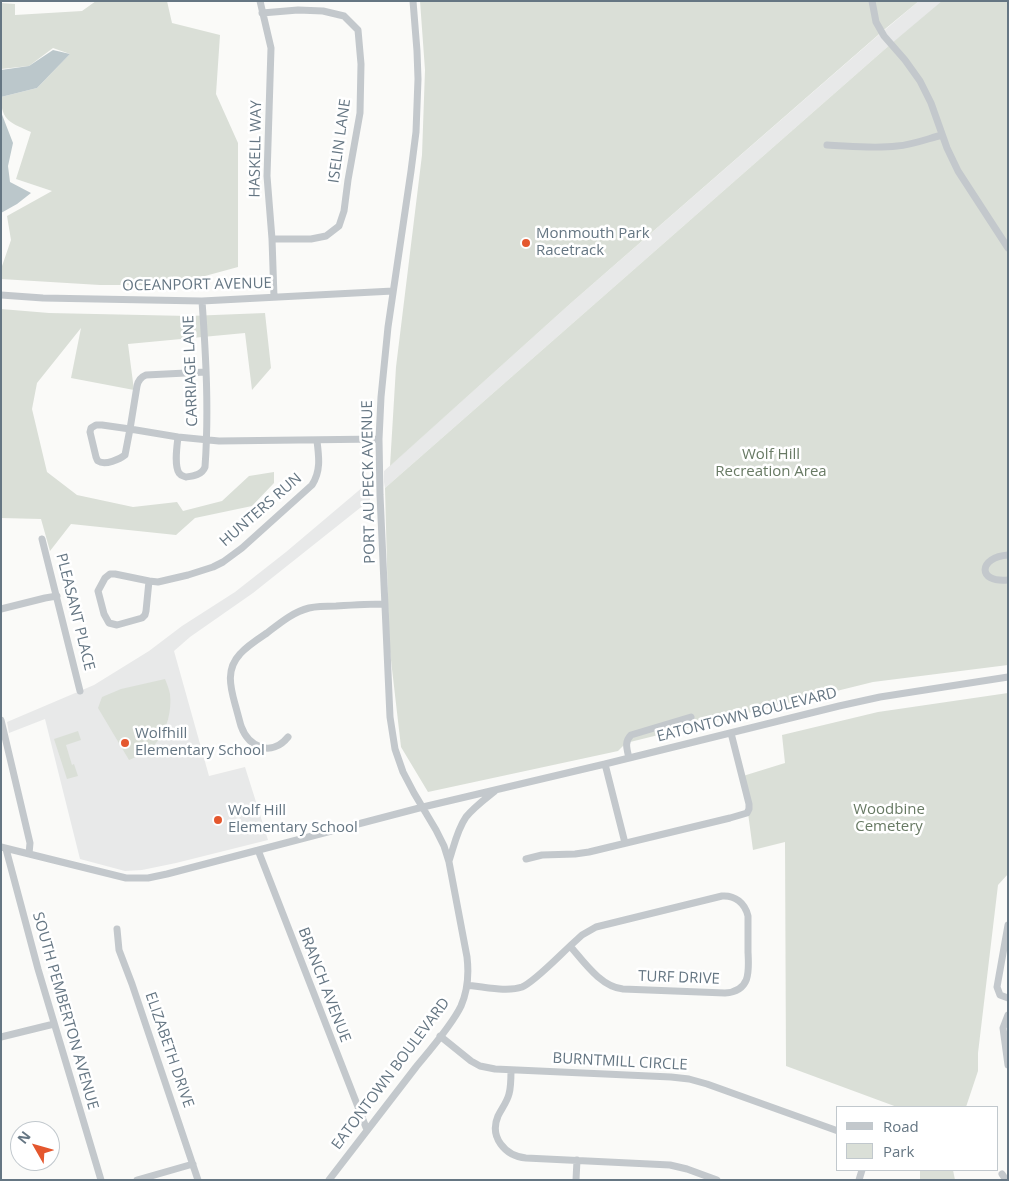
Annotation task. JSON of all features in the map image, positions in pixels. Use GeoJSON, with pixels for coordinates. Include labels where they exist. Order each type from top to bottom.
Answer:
{"type":"FeatureCollection","features":[{"type":"Feature","properties":{"kind":"street","name":"HASKELL WAY"},"geometry":{"type":"LineString","coordinates":[[260,1],[270,48],[268,176],[274,297]]}},
{"type":"Feature","properties":{"kind":"street","name":"PORT AU PECK AVENUE"},"geometry":{"type":"LineString","coordinates":[[413,1],[418,51],[418,105],[411,171],[384,363],[379,439],[380,495],[390,717],[393,738],[403,772],[436,830],[449,862]]}},
{"type":"Feature","properties":{"kind":"street"},"geometry":{"type":"LineString","coordinates":[[872,1],[876,22],[884,36],[920,81],[931,103],[942,135],[958,171],[1008,248]]}},
{"type":"Feature","properties":{"kind":"street","name":"ISELIN LANE"},"geometry":{"type":"LineString","coordinates":[[262,13],[298,10],[323,11],[344,16],[358,30],[361,64],[360,113],[344,212],[338,226],[326,236],[311,239],[272,239]]}},
{"type":"Feature","properties":{"kind":"street"},"geometry":{"type":"LineString","coordinates":[[827,145],[897,146],[908,145],[942,135]]}},
{"type":"Feature","properties":{"kind":"street","name":"OCEANPORT AVENUE"},"geometry":{"type":"LineString","coordinates":[[1,295],[202,301],[393,291]]}},
{"type":"Feature","properties":{"kind":"street","name":"CARRIAGE LANE"},"geometry":{"type":"LineString","coordinates":[[178,438],[177,466],[179,474],[186,477],[194,476],[204,471],[207,440],[202,301]]}},
{"type":"Feature","properties":{"kind":"street"},"geometry":{"type":"LineString","coordinates":[[206,372],[143,376],[139,381],[136,393],[130,429],[125,455],[122,458],[103,463],[98,461],[90,432],[92,426],[102,425],[130,429],[178,438],[219,441],[379,439]]}},
{"type":"Feature","properties":{"kind":"street","name":"HUNTERS RUN"},"geometry":{"type":"LineString","coordinates":[[149,581],[158,582],[188,575],[212,567],[233,555],[310,488],[317,477],[319,467],[317,441]]}},
{"type":"Feature","properties":{"kind":"street","name":"PLEASANT PLACE"},"geometry":{"type":"LineString","coordinates":[[42,539],[80,691]]}},
{"type":"Feature","properties":{"kind":"street"},"geometry":{"type":"LineString","coordinates":[[1008,555],[990,560],[986,566],[990,578],[1008,580]]}},
{"type":"Feature","properties":{"kind":"street"},"geometry":{"type":"LineString","coordinates":[[115,574],[149,581],[145,615],[138,620],[117,625],[109,623],[104,614],[98,591],[107,576],[115,574]]}},
{"type":"Feature","properties":{"kind":"street"},"geometry":{"type":"LineString","coordinates":[[1,609],[57,596]]}},
{"type":"Feature","properties":{"kind":"street"},"geometry":{"type":"LineString","coordinates":[[288,737],[278,746],[267,748],[253,744],[246,735],[240,724],[230,686],[231,672],[236,659],[243,651],[284,619],[303,610],[317,607],[385,604]]}},
{"type":"Feature","properties":{"kind":"street","name":"EATONTOWN BOULEVARD"},"geometry":{"type":"LineString","coordinates":[[3,848],[126,878],[148,878],[476,793],[606,764],[880,697],[1008,678]]}},
{"type":"Feature","properties":{"kind":"street"},"geometry":{"type":"LineString","coordinates":[[629,758],[626,743],[630,735],[691,717]]}},
{"type":"Feature","properties":{"kind":"street"},"geometry":{"type":"LineString","coordinates":[[1,720],[30,843],[29,854]]}},
{"type":"Feature","properties":{"kind":"street"},"geometry":{"type":"LineString","coordinates":[[526,859],[542,855],[575,854],[747,813],[749,804],[731,733]]}},
{"type":"Feature","properties":{"kind":"street"},"geometry":{"type":"LineString","coordinates":[[606,764],[625,843]]}},
{"type":"Feature","properties":{"kind":"street"},"geometry":{"type":"LineString","coordinates":[[449,862],[459,830],[466,818],[496,790]]}},
{"type":"Feature","properties":{"kind":"street","name":"SOUTH PEMBERTON AVENUE"},"geometry":{"type":"LineString","coordinates":[[3,848],[101,1180]]}},
{"type":"Feature","properties":{"kind":"street","name":"BRANCH AVENUE"},"geometry":{"type":"LineString","coordinates":[[258,850],[367,1130]]}},
{"type":"Feature","properties":{"kind":"street","name":"EATONTOWN BOULEVARD"},"geometry":{"type":"LineString","coordinates":[[329,1180],[440,1036],[460,1008],[465,996],[469,970],[449,862]]}},
{"type":"Feature","properties":{"kind":"street","name":"TURF DRIVE"},"geometry":{"type":"LineString","coordinates":[[468,985],[487,988],[520,988],[530,983],[570,946],[582,935],[590,930],[726,896],[743,904],[748,916],[749,972],[741,987],[730,993],[619,989],[607,984],[600,978],[570,946]]}},
{"type":"Feature","properties":{"kind":"street"},"geometry":{"type":"LineString","coordinates":[[1008,925],[997,987],[1000,995],[1008,998]]}},
{"type":"Feature","properties":{"kind":"street","name":"ELIZABETH DRIVE"},"geometry":{"type":"LineString","coordinates":[[117,929],[120,950],[198,1180]]}},
{"type":"Feature","properties":{"kind":"street"},"geometry":{"type":"LineString","coordinates":[[1008,1015],[1003,1028],[1008,1065]]}},
{"type":"Feature","properties":{"kind":"street"},"geometry":{"type":"LineString","coordinates":[[1,1037],[54,1024]]}},
{"type":"Feature","properties":{"kind":"street","name":"BURNTMILL CIRCLE"},"geometry":{"type":"LineString","coordinates":[[440,1036],[471,1061],[494,1070],[689,1079],[836,1130]]}},
{"type":"Feature","properties":{"kind":"street"},"geometry":{"type":"LineString","coordinates":[[511,1070],[509,1094],[496,1124],[497,1136],[501,1146],[510,1154],[522,1158],[670,1165],[717,1180]]}},
{"type":"Feature","properties":{"kind":"street"},"geometry":{"type":"LineString","coordinates":[[576,1180],[577,1160]]}},
{"type":"Feature","properties":{"kind":"street"},"geometry":{"type":"LineString","coordinates":[[137,1180],[193,1164]]}},
{"type":"Feature","properties":{"kind":"shaded area"},"geometry":{"type":"Polygon","coordinates":[[[919,1],[944,1],[885,49],[385,488],[384,471],[571,303],[919,1]]]}},
{"type":"Feature","properties":{"kind":"shaded area"},"geometry":{"type":"Polygon","coordinates":[[[53,50],[70,54],[37,88],[1,97],[1,70],[29,66],[53,50]]]}},
{"type":"Feature","properties":{"kind":"shaded area"},"geometry":{"type":"Polygon","coordinates":[[[1,112],[13,143],[8,166],[10,182],[31,193],[1,213],[1,112]]]}},
{"type":"Feature","properties":{"kind":"shaded area","name":"Wolfhill Elementary School"},"geometry":{"type":"Polygon","coordinates":[[[370,481],[370,500],[253,593],[190,637],[174,651],[209,776],[245,767],[268,840],[142,870],[125,871],[80,859],[45,719],[9,733],[7,722],[94,685],[149,651],[182,626],[235,592],[370,481]]]}},
{"type":"Feature","properties":{"kind":"green space"},"geometry":{"type":"Polygon","coordinates":[[[96,1],[167,1],[172,23],[220,35],[216,94],[238,143],[238,267],[172,285],[100,285],[1,279],[1,269],[11,240],[7,216],[52,191],[16,179],[31,132],[13,124],[5,117],[1,97],[37,88],[70,54],[53,48],[29,66],[1,69],[1,3],[15,4],[15,15],[82,11],[96,1]]]}},
{"type":"Feature","properties":{"kind":"green space","name":"Monmouth Park Racetrack"},"geometry":{"type":"Polygon","coordinates":[[[420,1],[919,1],[571,303],[390,466],[396,367],[422,155],[425,70],[420,1]]]}},
{"type":"Feature","properties":{"kind":"green space","name":"Wolf Hill Recreation Area"},"geometry":{"type":"Polygon","coordinates":[[[942,1],[1008,1],[1008,665],[873,682],[626,743],[618,751],[428,792],[401,747],[389,643],[385,488],[942,1]]]}},
{"type":"Feature","properties":{"kind":"green space"},"geometry":{"type":"Polygon","coordinates":[[[1,309],[49,313],[189,316],[265,313],[271,368],[252,390],[245,333],[128,344],[134,390],[71,378],[81,328],[37,383],[32,409],[47,472],[77,495],[133,507],[177,502],[183,511],[222,501],[249,476],[274,472],[274,483],[252,506],[195,518],[176,535],[71,524],[50,551],[41,519],[1,518],[1,309]]]}},
{"type":"Feature","properties":{"kind":"green space"},"geometry":{"type":"Polygon","coordinates":[[[165,679],[170,694],[170,707],[163,733],[151,748],[129,760],[98,708],[102,697],[121,689],[165,679]]]}},
{"type":"Feature","properties":{"kind":"green space","name":"Woodbine Cemetery"},"geometry":{"type":"Polygon","coordinates":[[[1008,693],[1008,874],[998,885],[978,1053],[978,1071],[966,1106],[894,1106],[786,1066],[785,842],[753,850],[743,776],[785,763],[782,735],[878,712],[1008,693]]]}},
{"type":"Feature","properties":{"kind":"green space"},"geometry":{"type":"Polygon","coordinates":[[[78,731],[81,740],[66,745],[72,765],[74,764],[78,776],[67,779],[54,739],[78,731]]]}},
{"type":"Feature","properties":{"kind":"green space"},"geometry":{"type":"Polygon","coordinates":[[[920,1171],[953,1171],[955,1180],[920,1180],[920,1171]]]}},
{"type":"Feature","properties":{"kind":"place","name":"Monmouth Park Racetrack"},"geometry":{"type":"Point","coordinates":[526,243]}},
{"type":"Feature","properties":{"kind":"place","name":"Wolfhill Elementary School"},"geometry":{"type":"Point","coordinates":[125,743]}},
{"type":"Feature","properties":{"kind":"place","name":"Wolf Hill Elementary School"},"geometry":{"type":"Point","coordinates":[218,820]}}]}
